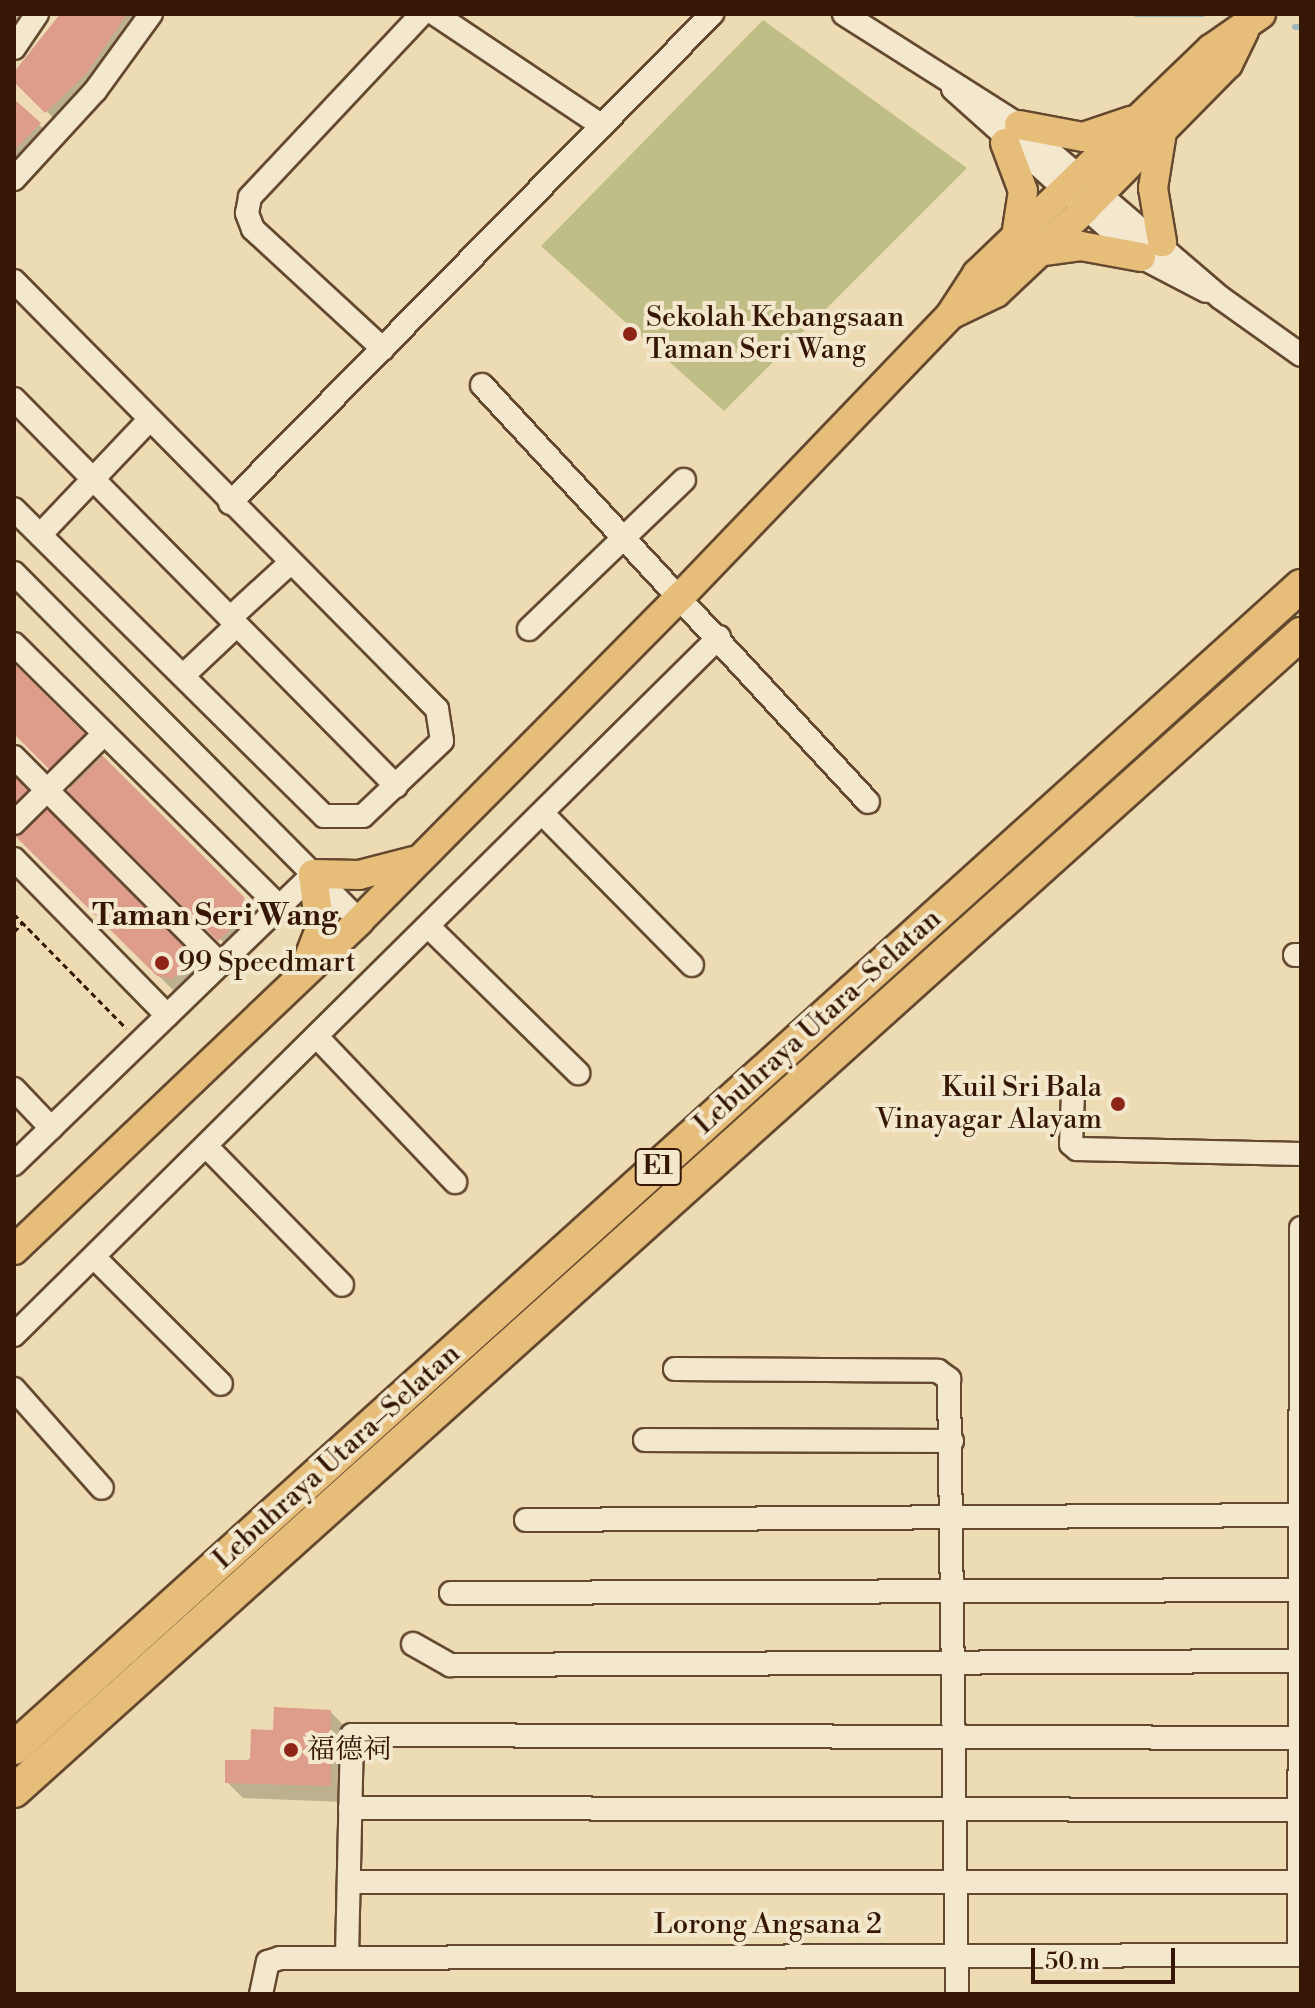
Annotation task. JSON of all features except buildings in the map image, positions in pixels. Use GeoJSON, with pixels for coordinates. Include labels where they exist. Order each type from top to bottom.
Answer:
{"type":"FeatureCollection","features":[{"type":"Feature","properties":{"kind":"highway","name":"Lebuhraya Utara–Selatan"},"geometry":{"type":"LineString","coordinates":[[14,1748],[1301,586]]}},
{"type":"Feature","properties":{"kind":"highway","name":"Lebuhraya Utara–Selatan"},"geometry":{"type":"LineString","coordinates":[[14,1791],[1301,634]]}},
{"type":"Feature","properties":{"kind":"main road"},"geometry":{"type":"LineString","coordinates":[[14,1250],[359,921],[681,596],[951,314],[1152,123],[1228,64],[1252,22]]}},
{"type":"Feature","properties":{"kind":"main road"},"geometry":{"type":"LineString","coordinates":[[1027,244],[1023,191],[1012,134],[1083,137],[1152,123]]}},
{"type":"Feature","properties":{"kind":"main road"},"geometry":{"type":"LineString","coordinates":[[1027,244],[1152,250],[1152,123]]}},
{"type":"Feature","properties":{"kind":"main road"},"geometry":{"type":"LineString","coordinates":[[302,976],[320,929],[313,874],[368,874],[418,860]]}},
{"type":"Feature","properties":{"kind":"main road"},"geometry":{"type":"LineString","coordinates":[[14,1237],[41,1227]]}},
{"type":"Feature","properties":{"kind":"street"},"geometry":{"type":"LineString","coordinates":[[14,48],[37,14]]}},
{"type":"Feature","properties":{"kind":"street"},"geometry":{"type":"LineString","coordinates":[[14,179],[95,91],[151,14]]}},
{"type":"Feature","properties":{"kind":"street"},"geometry":{"type":"LineString","coordinates":[[383,349],[253,229],[247,213],[250,197],[422,14]]}},
{"type":"Feature","properties":{"kind":"street"},"geometry":{"type":"LineString","coordinates":[[435,14],[602,126]]}},
{"type":"Feature","properties":{"kind":"street"},"geometry":{"type":"LineString","coordinates":[[230,503],[712,14]]}},
{"type":"Feature","properties":{"kind":"street"},"geometry":{"type":"LineString","coordinates":[[844,14],[944,79],[1152,250],[1301,355]]}},
{"type":"Feature","properties":{"kind":"street"},"geometry":{"type":"LineString","coordinates":[[14,281],[230,503],[437,709],[442,741],[363,816],[324,816],[186,673],[14,509]]}},
{"type":"Feature","properties":{"kind":"street"},"geometry":{"type":"LineString","coordinates":[[482,385],[626,536],[868,802]]}},
{"type":"Feature","properties":{"kind":"street"},"geometry":{"type":"LineString","coordinates":[[14,399],[396,786]]}},
{"type":"Feature","properties":{"kind":"street"},"geometry":{"type":"LineString","coordinates":[[40,535],[149,420]]}},
{"type":"Feature","properties":{"kind":"street"},"geometry":{"type":"LineString","coordinates":[[529,629],[684,480]]}},
{"type":"Feature","properties":{"kind":"street"},"geometry":{"type":"LineString","coordinates":[[186,673],[290,563]]}},
{"type":"Feature","properties":{"kind":"street"},"geometry":{"type":"LineString","coordinates":[[14,573],[359,921]]}},
{"type":"Feature","properties":{"kind":"street"},"geometry":{"type":"LineString","coordinates":[[14,1335],[97,1260],[719,637]]}},
{"type":"Feature","properties":{"kind":"street"},"geometry":{"type":"LineString","coordinates":[[14,644],[279,906]]}},
{"type":"Feature","properties":{"kind":"street"},"geometry":{"type":"LineString","coordinates":[[14,823],[104,734]]}},
{"type":"Feature","properties":{"kind":"street"},"geometry":{"type":"LineString","coordinates":[[14,757],[220,964]]}},
{"type":"Feature","properties":{"kind":"street"},"geometry":{"type":"LineString","coordinates":[[543,814],[692,965]]}},
{"type":"Feature","properties":{"kind":"street"},"geometry":{"type":"LineString","coordinates":[[14,859],[167,1015]]}},
{"type":"Feature","properties":{"kind":"street"},"geometry":{"type":"LineString","coordinates":[[14,1164],[313,874]]}},
{"type":"Feature","properties":{"kind":"street"},"geometry":{"type":"LineString","coordinates":[[429,927],[578,1073]]}},
{"type":"Feature","properties":{"kind":"street"},"geometry":{"type":"LineString","coordinates":[[318,1038],[455,1182]]}},
{"type":"Feature","properties":{"kind":"street"},"geometry":{"type":"LineString","coordinates":[[14,1089],[51,1128]]}},
{"type":"Feature","properties":{"kind":"street"},"geometry":{"type":"LineString","coordinates":[[1073,1093],[1071,1144],[1077,1149],[1301,1154]]}},
{"type":"Feature","properties":{"kind":"street"},"geometry":{"type":"LineString","coordinates":[[209,1149],[342,1285]]}},
{"type":"Feature","properties":{"kind":"street"},"geometry":{"type":"LineString","coordinates":[[1300,1955],[1301,1228]]}},
{"type":"Feature","properties":{"kind":"street"},"geometry":{"type":"LineString","coordinates":[[97,1260],[221,1384]]}},
{"type":"Feature","properties":{"kind":"street"},"geometry":{"type":"LineString","coordinates":[[675,1369],[938,1371],[952,1392],[957,1994]]}},
{"type":"Feature","properties":{"kind":"street"},"geometry":{"type":"LineString","coordinates":[[14,1389],[102,1488]]}},
{"type":"Feature","properties":{"kind":"street"},"geometry":{"type":"LineString","coordinates":[[645,1440],[952,1441]]}},
{"type":"Feature","properties":{"kind":"street"},"geometry":{"type":"LineString","coordinates":[[526,1520],[1300,1515]]}},
{"type":"Feature","properties":{"kind":"street"},"geometry":{"type":"LineString","coordinates":[[451,1593],[1300,1590]]}},
{"type":"Feature","properties":{"kind":"street"},"geometry":{"type":"LineString","coordinates":[[413,1644],[450,1665],[954,1660],[1300,1661]]}},
{"type":"Feature","properties":{"kind":"street"},"geometry":{"type":"LineString","coordinates":[[347,1956],[352,1735],[1300,1738]]}},
{"type":"Feature","properties":{"kind":"street"},"geometry":{"type":"LineString","coordinates":[[350,1808],[1299,1810]]}},
{"type":"Feature","properties":{"kind":"street"},"geometry":{"type":"LineString","coordinates":[[349,1882],[1299,1882]]}},
{"type":"Feature","properties":{"kind":"street","name":"Lorong Angsana 2"},"geometry":{"type":"LineString","coordinates":[[261,1994],[268,1962],[347,1956],[1300,1955]]}},
{"type":"Feature","properties":{"kind":"path"},"geometry":{"type":"LineString","coordinates":[[14,914],[140,1042]]}},
{"type":"Feature","properties":{"kind":"path"},"geometry":{"type":"LineString","coordinates":[[14,932],[23,922]]}},
{"type":"Feature","properties":{"kind":"shaded area"},"geometry":{"type":"Polygon","coordinates":[[[763,20],[967,168],[724,411],[541,246],[763,20]]]}},
{"type":"Feature","properties":{"kind":"waterway"},"geometry":{"type":"LineString","coordinates":[[1136,14],[1203,14]]}},
{"type":"Feature","properties":{"kind":"waterway"},"geometry":{"type":"LineString","coordinates":[[1295,27],[1301,27]]}},
{"type":"Feature","properties":{"kind":"place","name":"Sekolah Kebangsaan Taman Seri Wang"},"geometry":{"type":"Point","coordinates":[630,334]}},
{"type":"Feature","properties":{"kind":"place","name":"99 Speedmart"},"geometry":{"type":"Point","coordinates":[162,963]}},
{"type":"Feature","properties":{"kind":"place","name":"Kuil Sri Bala Vinayagar Alayam"},"geometry":{"type":"Point","coordinates":[1118,1104]}},
{"type":"Feature","properties":{"kind":"place","name":"福德祠"},"geometry":{"type":"Point","coordinates":[291,1750]}},
{"type":"Feature","properties":{"kind":"district","name":"Taman Seri Wang"},"geometry":{"type":"Point","coordinates":[215,916]}}]}
